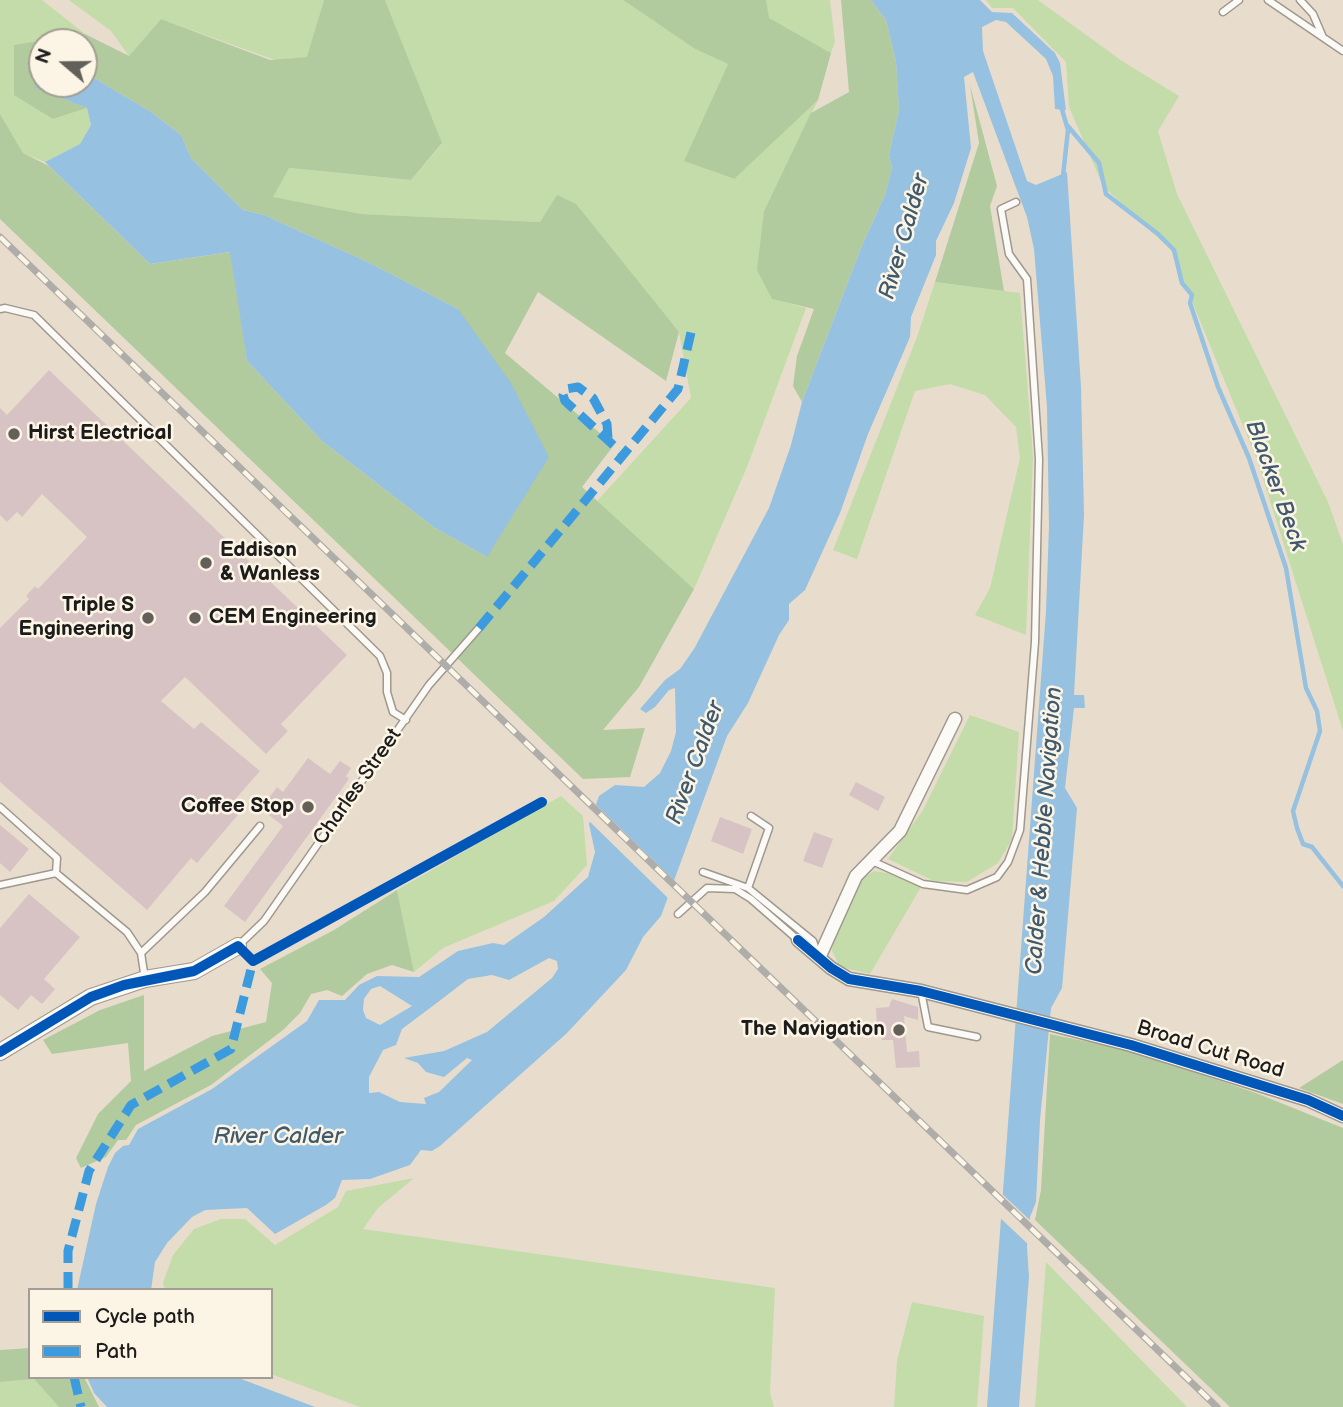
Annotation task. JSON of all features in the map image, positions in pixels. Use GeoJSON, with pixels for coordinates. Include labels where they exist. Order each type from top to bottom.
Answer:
{"type":"FeatureCollection","features":[{"type":"Feature","properties":{"kind":"street"},"geometry":{"type":"LineString","coordinates":[[819,958],[856,876],[900,831],[955,719]]}},
{"type":"Feature","properties":{"kind":"street"},"geometry":{"type":"LineString","coordinates":[[798,940],[849,979],[921,991]]}},
{"type":"Feature","properties":{"kind":"street"},"geometry":{"type":"LineString","coordinates":[[0,1052],[91,998],[145,979],[194,971],[238,946]]}},
{"type":"Feature","properties":{"kind":"street","name":"Broad Cut Road"},"geometry":{"type":"LineString","coordinates":[[921,991],[1204,1066],[1308,1100],[1343,1116]]}},
{"type":"Feature","properties":{"kind":"lane"},"geometry":{"type":"LineString","coordinates":[[1223,12],[1239,0]]}},
{"type":"Feature","properties":{"kind":"lane"},"geometry":{"type":"LineString","coordinates":[[1268,0],[1343,51]]}},
{"type":"Feature","properties":{"kind":"lane"},"geometry":{"type":"LineString","coordinates":[[1300,0],[1313,13],[1323,36]]}},
{"type":"Feature","properties":{"kind":"lane"},"geometry":{"type":"LineString","coordinates":[[870,860],[923,884],[967,890],[997,877],[1008,862],[1020,830],[1035,642],[1039,459],[1027,279],[1009,254],[1001,209],[1016,202]]}},
{"type":"Feature","properties":{"kind":"lane"},"geometry":{"type":"LineString","coordinates":[[0,309],[5,307],[34,314],[380,656],[393,712],[406,720]]}},
{"type":"Feature","properties":{"kind":"lane","name":"Charles Street"},"geometry":{"type":"LineString","coordinates":[[238,946],[264,920],[429,685],[479,628]]}},
{"type":"Feature","properties":{"kind":"lane"},"geometry":{"type":"LineString","coordinates":[[0,807],[57,858],[56,873]]}},
{"type":"Feature","properties":{"kind":"lane"},"geometry":{"type":"LineString","coordinates":[[748,888],[769,832],[767,824],[751,816]]}},
{"type":"Feature","properties":{"kind":"lane"},"geometry":{"type":"LineString","coordinates":[[141,953],[205,892],[260,826]]}},
{"type":"Feature","properties":{"kind":"lane"},"geometry":{"type":"LineString","coordinates":[[703,872],[748,888],[813,942],[819,958]]}},
{"type":"Feature","properties":{"kind":"lane"},"geometry":{"type":"LineString","coordinates":[[0,885],[56,873]]}},
{"type":"Feature","properties":{"kind":"lane"},"geometry":{"type":"LineString","coordinates":[[56,873],[128,932],[141,953],[145,979]]}},
{"type":"Feature","properties":{"kind":"lane"},"geometry":{"type":"LineString","coordinates":[[678,914],[707,888],[735,889],[751,899],[798,940]]}},
{"type":"Feature","properties":{"kind":"lane"},"geometry":{"type":"LineString","coordinates":[[921,991],[928,1027],[977,1037]]}},
{"type":"Feature","properties":{"kind":"green space"},"geometry":{"type":"Polygon","coordinates":[[[0,0],[42,0],[77,28],[28,28],[28,44],[14,46],[28,72],[28,98],[42,98],[53,119],[87,108],[91,125],[80,144],[45,162],[23,153],[0,114],[0,0]]]}},
{"type":"Feature","properties":{"kind":"green space"},"geometry":{"type":"Polygon","coordinates":[[[69,0],[324,0],[308,57],[275,60],[161,19],[129,56],[111,31],[69,0]]]}},
{"type":"Feature","properties":{"kind":"green space"},"geometry":{"type":"Polygon","coordinates":[[[324,0],[385,0],[442,143],[411,180],[289,168],[273,197],[361,214],[540,222],[557,195],[576,204],[679,332],[666,381],[538,292],[505,353],[614,445],[582,487],[694,589],[639,687],[603,730],[645,728],[630,777],[583,779],[0,219],[0,114],[23,153],[49,166],[150,264],[231,252],[247,361],[322,441],[435,528],[487,557],[458,309],[372,264],[264,215],[243,210],[191,158],[181,135],[151,112],[98,80],[98,40],[129,56],[161,19],[270,60],[307,57],[324,0]]]}},
{"type":"Feature","properties":{"kind":"green space"},"geometry":{"type":"Polygon","coordinates":[[[385,0],[623,0],[695,49],[728,64],[685,161],[733,179],[818,100],[764,211],[773,299],[806,308],[747,467],[694,589],[597,501],[691,398],[679,332],[557,196],[540,222],[361,214],[272,197],[288,168],[411,180],[442,144],[385,0]]]}},
{"type":"Feature","properties":{"kind":"green space"},"geometry":{"type":"Polygon","coordinates":[[[623,0],[766,0],[769,18],[831,53],[818,100],[734,179],[684,161],[728,64],[695,49],[623,0]]]}},
{"type":"Feature","properties":{"kind":"green space"},"geometry":{"type":"Polygon","coordinates":[[[766,0],[830,0],[835,42],[831,53],[768,18],[766,0]]]}},
{"type":"Feature","properties":{"kind":"green space"},"geometry":{"type":"Polygon","coordinates":[[[841,0],[871,0],[886,20],[896,62],[899,110],[889,155],[892,168],[885,195],[861,248],[802,402],[793,386],[797,356],[814,309],[772,299],[757,270],[764,211],[811,113],[849,92],[841,0]]]}},
{"type":"Feature","properties":{"kind":"green space"},"geometry":{"type":"Polygon","coordinates":[[[986,0],[1038,0],[1122,61],[1179,96],[1158,131],[1177,194],[1328,502],[1343,544],[1343,731],[1257,460],[1171,250],[1103,186],[1069,107],[1066,62],[1013,8],[992,8],[986,0]]]}},
{"type":"Feature","properties":{"kind":"green space"},"geometry":{"type":"Polygon","coordinates":[[[28,43],[28,98],[62,98],[87,108],[53,119],[14,95],[14,45],[28,43]]]}},
{"type":"Feature","properties":{"kind":"green space"},"geometry":{"type":"Polygon","coordinates":[[[970,85],[997,186],[990,206],[1004,291],[935,282],[979,143],[970,85]]]}},
{"type":"Feature","properties":{"kind":"green space"},"geometry":{"type":"Polygon","coordinates":[[[935,282],[1020,293],[1033,456],[1026,635],[975,615],[990,588],[1020,458],[1016,427],[985,395],[950,384],[915,391],[857,559],[833,550],[917,337],[935,282]]]}},
{"type":"Feature","properties":{"kind":"green space"},"geometry":{"type":"Polygon","coordinates":[[[970,715],[1019,732],[1012,839],[998,863],[967,882],[934,881],[888,859],[923,810],[970,715]]]}},
{"type":"Feature","properties":{"kind":"green space"},"geometry":{"type":"Polygon","coordinates":[[[561,796],[583,816],[587,865],[554,901],[443,948],[414,972],[397,890],[561,796]]]}},
{"type":"Feature","properties":{"kind":"green space"},"geometry":{"type":"Polygon","coordinates":[[[874,871],[887,873],[921,887],[870,974],[840,967],[832,951],[833,941],[861,880],[874,871]]]}},
{"type":"Feature","properties":{"kind":"green space"},"geometry":{"type":"Polygon","coordinates":[[[397,890],[414,972],[392,965],[367,974],[342,996],[327,990],[311,994],[300,1013],[283,1030],[211,1085],[136,1125],[126,1140],[118,1140],[106,1157],[81,1168],[76,1158],[98,1114],[131,1081],[128,1043],[52,1054],[43,1040],[100,1010],[144,995],[144,1071],[212,1036],[266,1022],[272,983],[260,969],[334,930],[397,890]]]}},
{"type":"Feature","properties":{"kind":"green space"},"geometry":{"type":"Polygon","coordinates":[[[1050,1034],[1132,1051],[1256,1093],[1343,1128],[1343,1407],[1230,1407],[1035,1220],[1041,1190],[1050,1034]]]}},
{"type":"Feature","properties":{"kind":"green space"},"geometry":{"type":"Polygon","coordinates":[[[1343,1060],[1343,1104],[1299,1088],[1343,1060]]]}},
{"type":"Feature","properties":{"kind":"green space"},"geometry":{"type":"Polygon","coordinates":[[[414,1178],[378,1208],[363,1229],[775,1288],[770,1393],[774,1407],[360,1407],[273,1375],[273,1288],[164,1288],[163,1283],[173,1255],[194,1229],[221,1219],[245,1219],[275,1245],[338,1207],[346,1191],[414,1178]]]}},
{"type":"Feature","properties":{"kind":"green space"},"geometry":{"type":"Polygon","coordinates":[[[1046,1262],[1187,1407],[1035,1407],[1046,1262]]]}},
{"type":"Feature","properties":{"kind":"green space"},"geometry":{"type":"Polygon","coordinates":[[[912,1302],[984,1316],[977,1407],[894,1407],[897,1361],[912,1302]]]}},
{"type":"Feature","properties":{"kind":"green space"},"geometry":{"type":"Polygon","coordinates":[[[28,1348],[28,1379],[34,1379],[0,1382],[0,1350],[28,1348]]]}},
{"type":"Feature","properties":{"kind":"green space"},"geometry":{"type":"Polygon","coordinates":[[[34,1379],[59,1407],[0,1407],[0,1382],[34,1379]]]}},
{"type":"Feature","properties":{"kind":"green space"},"geometry":{"type":"Polygon","coordinates":[[[34,1379],[85,1379],[99,1407],[59,1407],[34,1379]]]}},
{"type":"Feature","properties":{"kind":"water","name":"River Calder"},"geometry":{"type":"Polygon","coordinates":[[[871,0],[980,0],[992,12],[1012,13],[1055,53],[1060,63],[1066,110],[1055,109],[1053,76],[1046,59],[1006,22],[996,20],[982,27],[983,51],[1027,181],[1036,185],[1067,172],[1081,387],[1084,515],[1074,695],[1084,695],[1085,708],[1074,708],[1065,788],[1077,808],[1062,988],[1051,1008],[1040,1120],[1036,1202],[1030,1217],[1027,1247],[1029,1277],[1019,1407],[987,1407],[1046,611],[1049,526],[1047,407],[1034,249],[1027,217],[973,72],[964,77],[971,148],[954,203],[936,241],[936,255],[911,317],[910,337],[868,434],[840,513],[805,590],[789,604],[789,620],[779,635],[748,703],[727,736],[661,916],[643,937],[626,970],[567,1033],[440,1146],[432,1151],[421,1150],[410,1165],[370,1179],[342,1180],[335,1198],[275,1234],[247,1208],[205,1210],[192,1217],[167,1243],[155,1262],[151,1288],[77,1288],[96,1204],[108,1167],[115,1153],[123,1146],[129,1145],[138,1129],[212,1089],[307,1021],[319,1000],[345,1000],[359,985],[377,976],[419,977],[458,951],[493,943],[504,945],[544,917],[588,877],[595,852],[589,824],[599,796],[615,785],[644,787],[660,773],[671,751],[676,732],[675,688],[669,690],[655,707],[646,713],[640,709],[665,680],[680,669],[694,649],[769,508],[791,445],[802,402],[861,248],[885,195],[892,168],[889,155],[899,110],[896,62],[886,20],[871,0]],[[549,958],[509,980],[492,975],[468,979],[402,1029],[396,1045],[383,1050],[369,1077],[369,1093],[379,1092],[400,1102],[426,1104],[424,1098],[439,1092],[472,1060],[467,1058],[444,1077],[426,1072],[418,1063],[404,1058],[444,1051],[487,1032],[552,978],[558,969],[557,961],[549,958]],[[380,986],[371,989],[364,999],[363,1010],[366,1018],[380,1025],[412,1006],[380,986]]]}},
{"type":"Feature","properties":{"kind":"water"},"geometry":{"type":"Polygon","coordinates":[[[98,80],[151,112],[181,135],[191,158],[243,210],[264,215],[372,264],[458,309],[511,383],[549,457],[487,557],[435,528],[322,441],[247,361],[230,252],[150,264],[45,162],[80,144],[91,125],[87,108],[62,98],[98,98],[98,80]]]}},
{"type":"Feature","properties":{"kind":"water"},"geometry":{"type":"Polygon","coordinates":[[[88,1379],[241,1379],[315,1407],[107,1407],[94,1393],[88,1379]]]}},
{"type":"Feature","properties":{"kind":"pier"},"geometry":{"type":"Polygon","coordinates":[[[593,802],[677,883],[671,901],[587,819],[593,802]]]}},
{"type":"Feature","properties":{"kind":"pier"},"geometry":{"type":"Polygon","coordinates":[[[999,1191],[1033,1223],[1030,1246],[997,1215],[999,1191]]]}},
{"type":"Feature","properties":{"kind":"building"},"geometry":{"type":"Polygon","coordinates":[[[49,370],[347,655],[281,724],[288,731],[266,754],[185,677],[161,701],[194,729],[201,722],[260,771],[232,803],[242,810],[197,863],[191,858],[147,910],[0,782],[0,628],[29,599],[26,596],[35,586],[38,589],[87,537],[42,494],[22,517],[17,512],[7,522],[0,515],[0,408],[7,415],[49,370]]]}},
{"type":"Feature","properties":{"kind":"building"},"geometry":{"type":"Polygon","coordinates":[[[308,758],[330,774],[340,761],[351,768],[346,776],[349,779],[245,922],[224,906],[283,826],[261,809],[277,787],[283,792],[308,758]]]}},
{"type":"Feature","properties":{"kind":"building"},"geometry":{"type":"Polygon","coordinates":[[[856,782],[885,797],[878,811],[849,795],[856,782]]]}},
{"type":"Feature","properties":{"kind":"building"},"geometry":{"type":"Polygon","coordinates":[[[720,817],[752,829],[743,854],[711,841],[720,817]]]}},
{"type":"Feature","properties":{"kind":"building"},"geometry":{"type":"Polygon","coordinates":[[[0,825],[29,849],[10,872],[0,863],[0,825]]]}},
{"type":"Feature","properties":{"kind":"building"},"geometry":{"type":"Polygon","coordinates":[[[814,832],[833,839],[822,868],[803,861],[814,832]]]}},
{"type":"Feature","properties":{"kind":"building"},"geometry":{"type":"Polygon","coordinates":[[[29,894],[80,937],[44,979],[55,989],[42,1004],[31,995],[18,1010],[0,995],[0,928],[29,894]]]}},
{"type":"Feature","properties":{"kind":"building"},"geometry":{"type":"Polygon","coordinates":[[[892,999],[918,1007],[918,1020],[904,1016],[907,1052],[919,1051],[920,1067],[896,1068],[893,1040],[882,1040],[882,1028],[877,1028],[876,1008],[889,1007],[892,999]]]}},
{"type":"Feature","properties":{"kind":"waterway","name":"Calder & Hebble Navigation"},"geometry":{"type":"LineString","coordinates":[[1061,106],[1068,130],[1063,176]]}},
{"type":"Feature","properties":{"kind":"waterway","name":"Blacker Beck"},"geometry":{"type":"LineString","coordinates":[[1067,125],[1099,163],[1106,194],[1158,234],[1174,250],[1182,283],[1192,295],[1190,303],[1218,387],[1249,458],[1286,568],[1306,688],[1317,711],[1320,731],[1293,811],[1297,828],[1303,844],[1312,847],[1343,886]]}},
{"type":"Feature","properties":{"kind":"railway"},"geometry":{"type":"LineString","coordinates":[[0,237],[1217,1407]]}},
{"type":"Feature","properties":{"kind":"marked path"},"geometry":{"type":"LineString","coordinates":[[479,628],[678,389],[692,328]]}},
{"type":"Feature","properties":{"kind":"marked path"},"geometry":{"type":"LineString","coordinates":[[608,438],[607,424],[593,398],[578,387],[566,389],[563,395],[565,401],[623,454]]}},
{"type":"Feature","properties":{"kind":"marked path"},"geometry":{"type":"LineString","coordinates":[[68,1288],[68,1251],[89,1171],[131,1105],[231,1049],[253,961]]}},
{"type":"Feature","properties":{"kind":"marked path"},"geometry":{"type":"LineString","coordinates":[[74,1379],[81,1407]]}},
{"type":"Feature","properties":{"kind":"cycle path"},"geometry":{"type":"LineString","coordinates":[[0,1052],[91,997],[124,985],[194,971],[238,946],[253,961],[542,802]]}},
{"type":"Feature","properties":{"kind":"cycle path"},"geometry":{"type":"LineString","coordinates":[[798,940],[831,968],[849,979],[921,991],[1131,1045],[1308,1100],[1343,1116]]}},
{"type":"Feature","properties":{"kind":"place","name":"Hirst Electrical"},"geometry":{"type":"Point","coordinates":[14,434]}},
{"type":"Feature","properties":{"kind":"place","name":"Eddison & Wanless"},"geometry":{"type":"Point","coordinates":[206,563]}},
{"type":"Feature","properties":{"kind":"place","name":"Triple S Engineering"},"geometry":{"type":"Point","coordinates":[148,618]}},
{"type":"Feature","properties":{"kind":"place","name":"CEM Engineering"},"geometry":{"type":"Point","coordinates":[195,618]}},
{"type":"Feature","properties":{"kind":"place","name":"Coffee Stop"},"geometry":{"type":"Point","coordinates":[308,807]}},
{"type":"Feature","properties":{"kind":"place","name":"The Navigation"},"geometry":{"type":"Point","coordinates":[899,1030]}}]}
